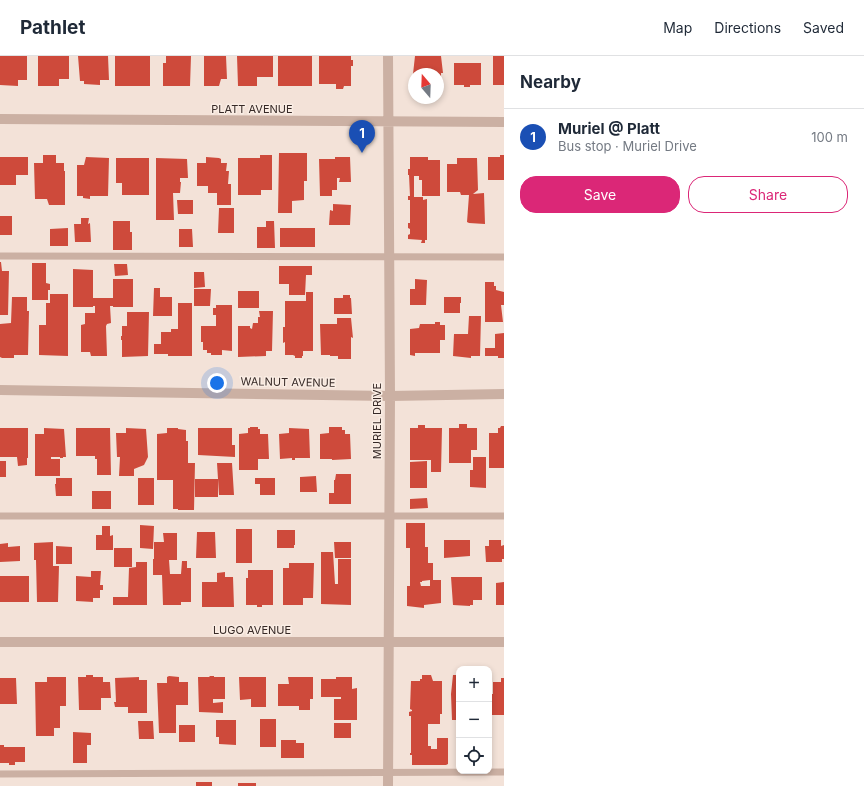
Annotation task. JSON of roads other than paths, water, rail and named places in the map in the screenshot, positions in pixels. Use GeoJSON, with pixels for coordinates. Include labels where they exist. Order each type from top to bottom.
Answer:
{"type":"FeatureCollection","features":[{"type":"Feature","properties":{"kind":"street","name":"MURIEL DRIVE"},"geometry":{"type":"LineString","coordinates":[[388,56],[390,396],[388,786]]}},
{"type":"Feature","properties":{"kind":"street","name":"PLATT AVENUE"},"geometry":{"type":"LineString","coordinates":[[0,119],[504,122]]}},
{"type":"Feature","properties":{"kind":"street","name":"WALNUT AVENUE"},"geometry":{"type":"LineString","coordinates":[[0,390],[390,396],[504,394]]}},
{"type":"Feature","properties":{"kind":"street","name":"LUGO AVENUE"},"geometry":{"type":"LineString","coordinates":[[0,642],[504,642]]}},
{"type":"Feature","properties":{"kind":"lane"},"geometry":{"type":"LineString","coordinates":[[0,256],[504,258]]}},
{"type":"Feature","properties":{"kind":"lane"},"geometry":{"type":"LineString","coordinates":[[0,516],[504,516]]}},
{"type":"Feature","properties":{"kind":"lane"},"geometry":{"type":"LineString","coordinates":[[0,774],[504,772]]}},
{"type":"Feature","properties":{"kind":"place","name":"Muriel @ Platt"},"geometry":{"type":"Point","coordinates":[362,153]}}]}
